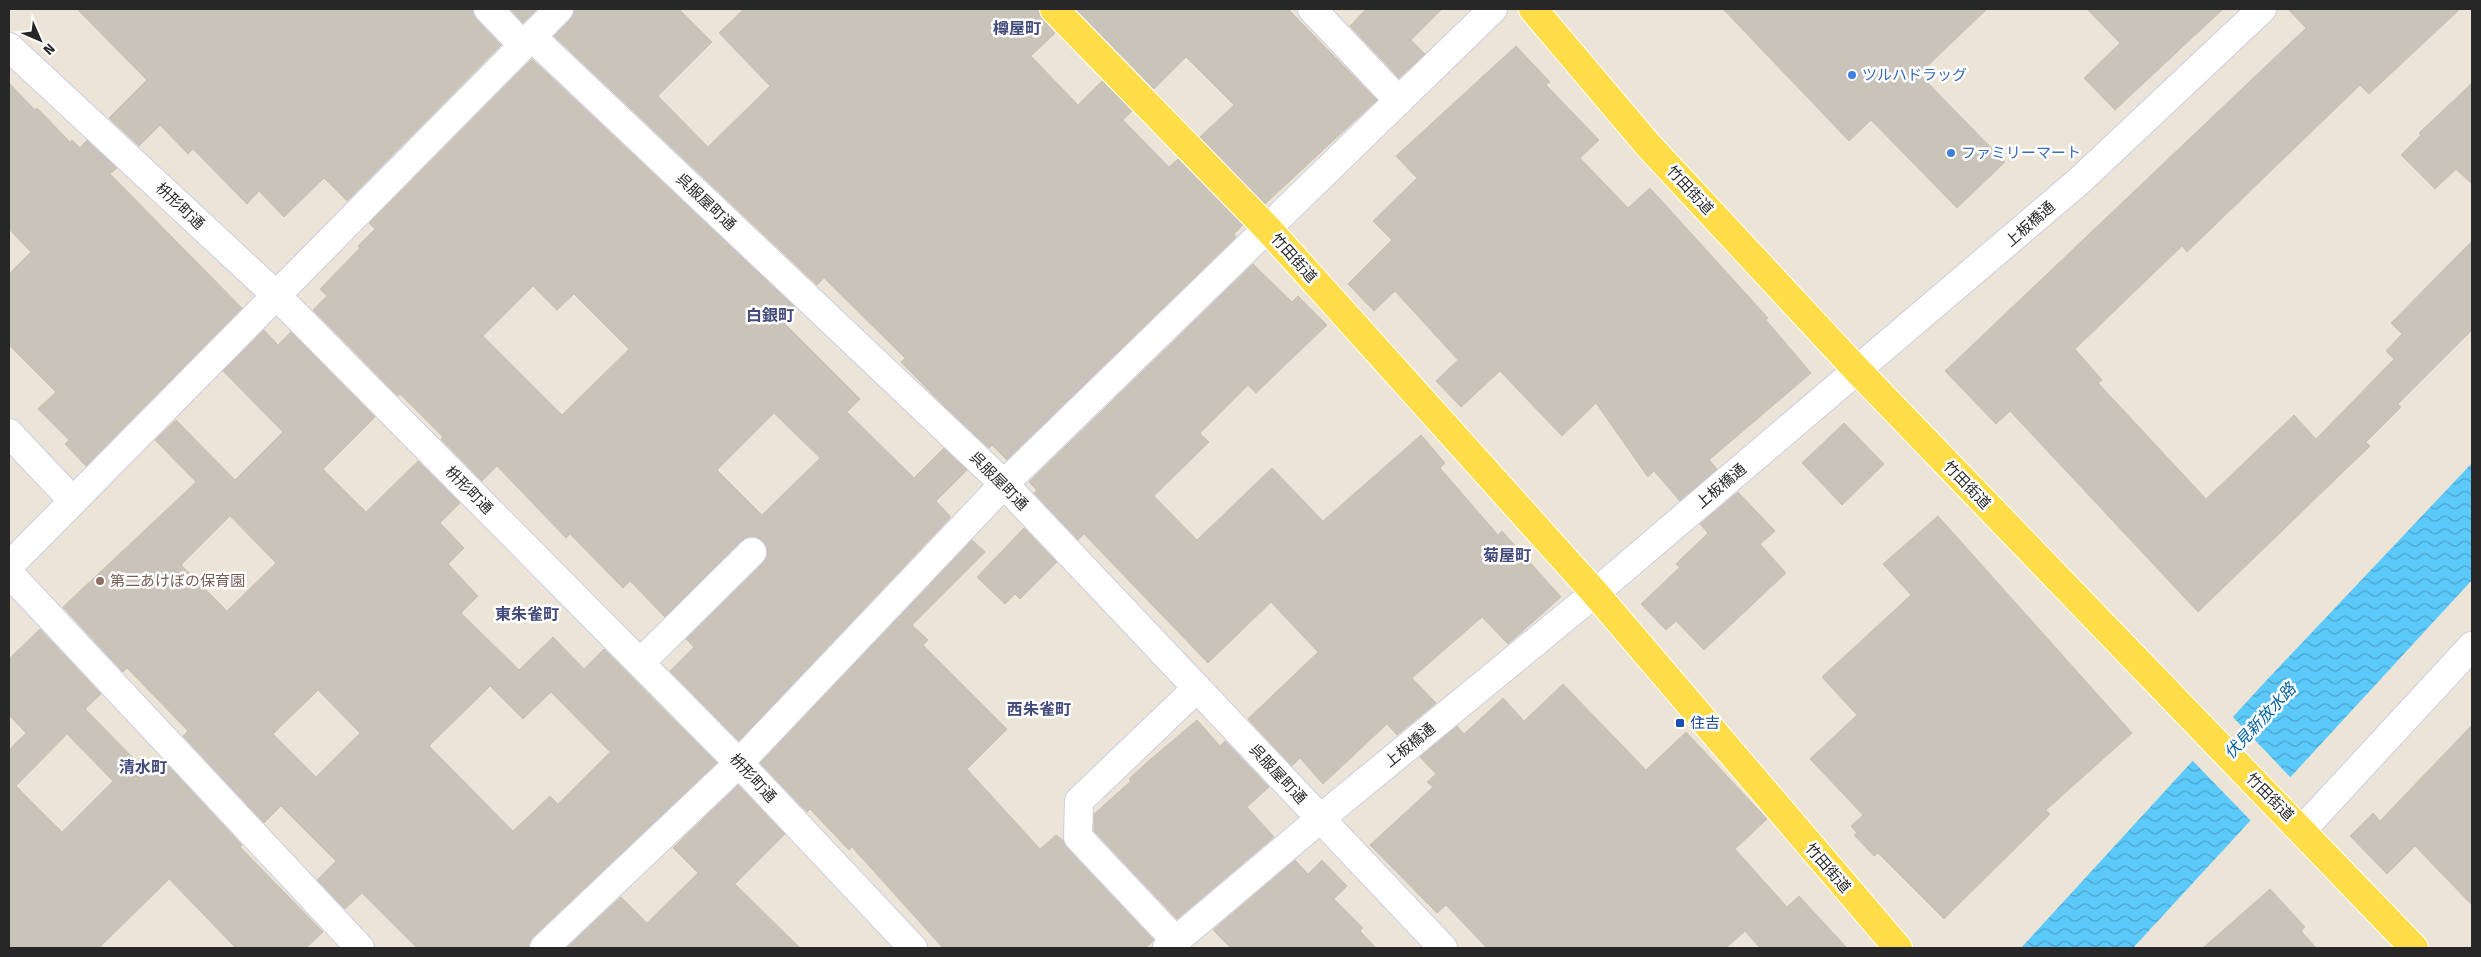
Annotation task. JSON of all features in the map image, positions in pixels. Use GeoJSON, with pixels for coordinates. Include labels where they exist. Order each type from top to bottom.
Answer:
{"type":"FeatureCollection","features":[{"type":"Feature","properties":{"kind":"main road","name":"竹田街道"},"geometry":{"type":"LineString","coordinates":[[1054,9],[1268,229],[1595,593],[1898,948]]}},
{"type":"Feature","properties":{"kind":"main road","name":"竹田街道"},"geometry":{"type":"LineString","coordinates":[[1533,9],[1648,145],[1857,370],[2414,948]]}},
{"type":"Feature","properties":{"kind":"street","name":"呉服屋町通"},"geometry":{"type":"LineString","coordinates":[[488,9],[527,40],[1004,484],[1443,948]]}},
{"type":"Feature","properties":{"kind":"street"},"geometry":{"type":"LineString","coordinates":[[9,566],[559,9]]}},
{"type":"Feature","properties":{"kind":"street"},"geometry":{"type":"LineString","coordinates":[[544,948],[739,763],[1004,484],[1493,9]]}},
{"type":"Feature","properties":{"kind":"street","name":"上板橋通"},"geometry":{"type":"LineString","coordinates":[[1171,944],[1320,818],[1595,593],[2078,182],[2262,9]]}},
{"type":"Feature","properties":{"kind":"street"},"geometry":{"type":"LineString","coordinates":[[1325,13],[1399,101]]}},
{"type":"Feature","properties":{"kind":"street","name":"枡形町通"},"geometry":{"type":"LineString","coordinates":[[9,47],[277,296],[739,763],[913,948]]}},
{"type":"Feature","properties":{"kind":"street"},"geometry":{"type":"LineString","coordinates":[[9,433],[73,502]]}},
{"type":"Feature","properties":{"kind":"street"},"geometry":{"type":"LineString","coordinates":[[640,662],[752,552]]}},
{"type":"Feature","properties":{"kind":"street"},"geometry":{"type":"LineString","coordinates":[[9,573],[360,948]]}},
{"type":"Feature","properties":{"kind":"street"},"geometry":{"type":"LineString","coordinates":[[2302,830],[2472,646]]}},
{"type":"Feature","properties":{"kind":"street"},"geometry":{"type":"LineString","coordinates":[[1171,944],[1078,837],[1079,801],[1197,688]]}},
{"type":"Feature","properties":{"kind":"water","name":"伏見新放水路"},"geometry":{"type":"Polygon","coordinates":[[[2472,463],[2472,580],[2133,948],[2021,948],[2264,683],[2472,463]]]}},
{"type":"Feature","properties":{"kind":"pier"},"geometry":{"type":"Polygon","coordinates":[[[2231,715],[2292,779],[2252,822],[2191,759],[2231,715]]]}},
{"type":"Feature","properties":{"kind":"building"},"geometry":{"type":"Polygon","coordinates":[[[77,9],[473,9],[477,20],[501,45],[347,201],[324,178],[284,217],[259,191],[247,204],[193,149],[188,154],[160,125],[139,146],[109,118],[147,80],[77,9]]]}},
{"type":"Feature","properties":{"kind":"building"},"geometry":{"type":"Polygon","coordinates":[[[510,9],[537,9],[523,23],[510,9]]]}},
{"type":"Feature","properties":{"kind":"building"},"geometry":{"type":"Polygon","coordinates":[[[574,9],[679,9],[712,42],[658,96],[708,147],[770,86],[719,33],[744,9],[1039,9],[1043,20],[1055,33],[1031,56],[1078,105],[1102,81],[1132,111],[1123,120],[1169,167],[1178,159],[1243,225],[1234,234],[1236,237],[1007,460],[992,445],[989,448],[949,411],[901,362],[905,358],[824,278],[817,285],[554,36],[570,20],[574,9]]]}},
{"type":"Feature","properties":{"kind":"building"},"geometry":{"type":"Polygon","coordinates":[[[1076,9],[1288,9],[1377,100],[1265,204],[1200,137],[1234,105],[1186,57],[1154,89],[1076,9]]]}},
{"type":"Feature","properties":{"kind":"building"},"geometry":{"type":"Polygon","coordinates":[[[1366,9],[1442,9],[1411,40],[1425,54],[1399,78],[1350,26],[1366,9]]]}},
{"type":"Feature","properties":{"kind":"building","name":"ツルハドラッグ"},"geometry":{"type":"Polygon","coordinates":[[[1723,9],[1987,9],[1919,74],[2005,162],[1957,208],[1871,120],[1849,141],[1723,9]]]}},
{"type":"Feature","properties":{"kind":"building"},"geometry":{"type":"Polygon","coordinates":[[[2087,9],[2223,9],[2115,110],[2084,78],[2120,43],[2087,9]]]}},
{"type":"Feature","properties":{"kind":"building"},"geometry":{"type":"Polygon","coordinates":[[[2288,9],[2460,9],[2369,94],[2360,85],[2187,252],[2182,246],[2075,349],[2102,380],[2098,383],[2206,499],[2294,415],[2316,439],[2394,359],[2386,351],[2402,334],[2391,323],[2472,241],[2472,330],[2398,404],[2401,407],[2366,442],[2370,446],[2198,612],[2010,411],[1996,424],[1945,371],[2306,28],[2288,9]]]}},
{"type":"Feature","properties":{"kind":"building"},"geometry":{"type":"Polygon","coordinates":[[[1516,46],[1550,82],[1546,85],[1599,140],[1580,158],[1628,208],[1650,188],[1768,318],[1766,320],[1811,373],[1709,460],[1717,469],[1680,501],[1654,471],[1648,477],[1596,403],[1562,436],[1500,371],[1461,407],[1436,381],[1458,360],[1395,291],[1374,311],[1348,284],[1392,240],[1373,221],[1417,178],[1396,156],[1516,46]]]}},
{"type":"Feature","properties":{"kind":"building"},"geometry":{"type":"Polygon","coordinates":[[[532,59],[795,307],[781,320],[860,399],[847,412],[914,478],[944,448],[967,470],[936,501],[950,516],[949,519],[739,741],[670,671],[694,647],[686,639],[763,563],[767,557],[767,549],[763,541],[756,537],[749,537],[741,541],[665,617],[630,581],[623,588],[570,534],[566,538],[497,466],[482,481],[441,439],[443,437],[400,394],[398,396],[313,310],[327,296],[320,289],[360,248],[358,246],[375,229],[369,223],[532,59]],[[533,286],[483,336],[562,415],[629,349],[574,294],[557,310],[533,286]],[[774,413],[717,470],[762,515],[820,458],[774,413]]]}},
{"type":"Feature","properties":{"kind":"building"},"geometry":{"type":"Polygon","coordinates":[[[9,83],[70,142],[72,140],[80,148],[87,140],[117,168],[110,174],[242,308],[86,466],[65,444],[69,440],[38,409],[56,392],[9,345],[9,274],[31,252],[9,229],[9,83]]]}},
{"type":"Feature","properties":{"kind":"building"},"geometry":{"type":"Polygon","coordinates":[[[2472,83],[2472,184],[2456,169],[2435,189],[2401,155],[2421,135],[2419,133],[2472,83]]]}},
{"type":"Feature","properties":{"kind":"building"},"geometry":{"type":"Polygon","coordinates":[[[1253,264],[1292,302],[1298,296],[1327,325],[1256,393],[1248,385],[1200,433],[1209,442],[1154,496],[1197,540],[1272,468],[1323,521],[1421,435],[1445,463],[1440,468],[1498,535],[1502,531],[1561,597],[1508,644],[1482,617],[1412,678],[1436,703],[1397,735],[1387,724],[1323,784],[1300,758],[1292,766],[1248,719],[1318,652],[1271,602],[1208,663],[1084,534],[1078,540],[1034,493],[1037,490],[1029,482],[1253,264]]]}},
{"type":"Feature","properties":{"kind":"building"},"geometry":{"type":"Polygon","coordinates":[[[264,330],[278,345],[291,332],[375,417],[323,469],[366,512],[418,461],[460,503],[440,523],[464,548],[448,564],[478,596],[461,613],[519,670],[553,637],[584,669],[604,649],[717,763],[533,937],[529,948],[417,948],[362,893],[345,909],[317,880],[336,861],[281,806],[264,823],[183,736],[188,731],[127,668],[123,672],[63,607],[196,482],[155,440],[176,420],[235,480],[283,432],[223,371],[264,330]],[[230,516],[181,565],[227,611],[276,563],[230,516]],[[490,686],[429,746],[513,831],[550,796],[558,804],[610,752],[551,692],[523,719],[490,686]],[[318,690],[273,734],[316,777],[360,733],[318,690]]]}},
{"type":"Feature","properties":{"kind":"building"},"geometry":{"type":"Polygon","coordinates":[[[1844,423],[1884,464],[1842,505],[1802,463],[1844,423]]]}},
{"type":"Feature","properties":{"kind":"building"},"geometry":{"type":"Polygon","coordinates":[[[1738,492],[1775,531],[1760,544],[1786,573],[1704,650],[1676,621],[1666,630],[1641,604],[1680,567],[1676,564],[1708,533],[1700,524],[1738,492]]]}},
{"type":"Feature","properties":{"kind":"building"},"geometry":{"type":"Polygon","coordinates":[[[1938,516],[2132,733],[2046,810],[2050,814],[1944,919],[1878,853],[1874,856],[1854,835],[1857,833],[1851,826],[1863,815],[1810,759],[1857,715],[1822,677],[1911,595],[1883,564],[1938,516]]]}},
{"type":"Feature","properties":{"kind":"building"},"geometry":{"type":"Polygon","coordinates":[[[1024,528],[1057,562],[1020,599],[1015,594],[1005,604],[977,577],[1024,528]]]}},
{"type":"Feature","properties":{"kind":"building"},"geometry":{"type":"Polygon","coordinates":[[[972,540],[985,552],[912,625],[928,640],[923,645],[1007,729],[967,769],[1040,849],[1056,835],[1064,841],[1067,848],[1154,940],[1146,948],[943,948],[852,847],[849,850],[810,809],[807,812],[760,763],[972,540]]]}},
{"type":"Feature","properties":{"kind":"building"},"geometry":{"type":"Polygon","coordinates":[[[40,629],[101,694],[85,709],[147,772],[161,758],[242,845],[240,847],[323,932],[306,948],[236,948],[169,879],[99,948],[9,948],[9,750],[26,733],[9,715],[9,659],[40,629]],[[67,734],[16,786],[62,832],[113,781],[67,734]]]}},
{"type":"Feature","properties":{"kind":"building"},"geometry":{"type":"Polygon","coordinates":[[[1563,684],[1646,770],[1686,732],[1767,819],[1735,849],[1787,907],[1799,896],[1847,948],[1760,948],[1745,931],[1726,948],[1487,948],[1446,905],[1437,913],[1370,845],[1433,787],[1427,782],[1436,774],[1420,757],[1457,726],[1464,734],[1503,698],[1524,721],[1563,684]]]}},
{"type":"Feature","properties":{"kind":"building"},"geometry":{"type":"Polygon","coordinates":[[[1197,720],[1220,746],[1225,741],[1269,787],[1247,807],[1274,837],[1177,919],[1094,831],[1094,814],[1131,781],[1129,779],[1145,764],[1197,720]]]}},
{"type":"Feature","properties":{"kind":"building"},"geometry":{"type":"Polygon","coordinates":[[[2472,725],[2472,905],[2415,846],[2387,874],[2350,836],[2373,813],[2380,821],[2472,725]]]}},
{"type":"Feature","properties":{"kind":"building"},"geometry":{"type":"Polygon","coordinates":[[[738,785],[785,834],[735,884],[800,948],[566,948],[621,897],[647,923],[698,873],[673,848],[738,785]]]}},
{"type":"Feature","properties":{"kind":"building"},"geometry":{"type":"Polygon","coordinates":[[[1295,860],[1308,874],[1322,860],[1347,886],[1334,899],[1363,928],[1360,931],[1376,948],[1231,948],[1213,930],[1295,860]]]}},
{"type":"Feature","properties":{"kind":"building"},"geometry":{"type":"Polygon","coordinates":[[[2270,889],[2305,927],[2301,931],[2316,948],[2203,948],[2270,889]]]}},
{"type":"Feature","properties":{"kind":"place","name":"ツルハドラッグ"},"geometry":{"type":"Point","coordinates":[1852,75]}},
{"type":"Feature","properties":{"kind":"place","name":"ファミリーマート"},"geometry":{"type":"Point","coordinates":[1951,153]}},
{"type":"Feature","properties":{"kind":"place","name":"第二あけぼの保育園"},"geometry":{"type":"Point","coordinates":[100,581]}},
{"type":"Feature","properties":{"kind":"place","name":"住吉"},"geometry":{"type":"Point","coordinates":[1680,723]}},
{"type":"Feature","properties":{"kind":"district","name":"樽屋町"},"geometry":{"type":"Point","coordinates":[1017,28]}},
{"type":"Feature","properties":{"kind":"district","name":"白銀町"},"geometry":{"type":"Point","coordinates":[770,315]}},
{"type":"Feature","properties":{"kind":"district","name":"菊屋町"},"geometry":{"type":"Point","coordinates":[1507,555]}},
{"type":"Feature","properties":{"kind":"district","name":"東朱雀町"},"geometry":{"type":"Point","coordinates":[527,614]}},
{"type":"Feature","properties":{"kind":"district","name":"西朱雀町"},"geometry":{"type":"Point","coordinates":[1039,709]}},
{"type":"Feature","properties":{"kind":"district","name":"清水町"},"geometry":{"type":"Point","coordinates":[143,767]}}]}
